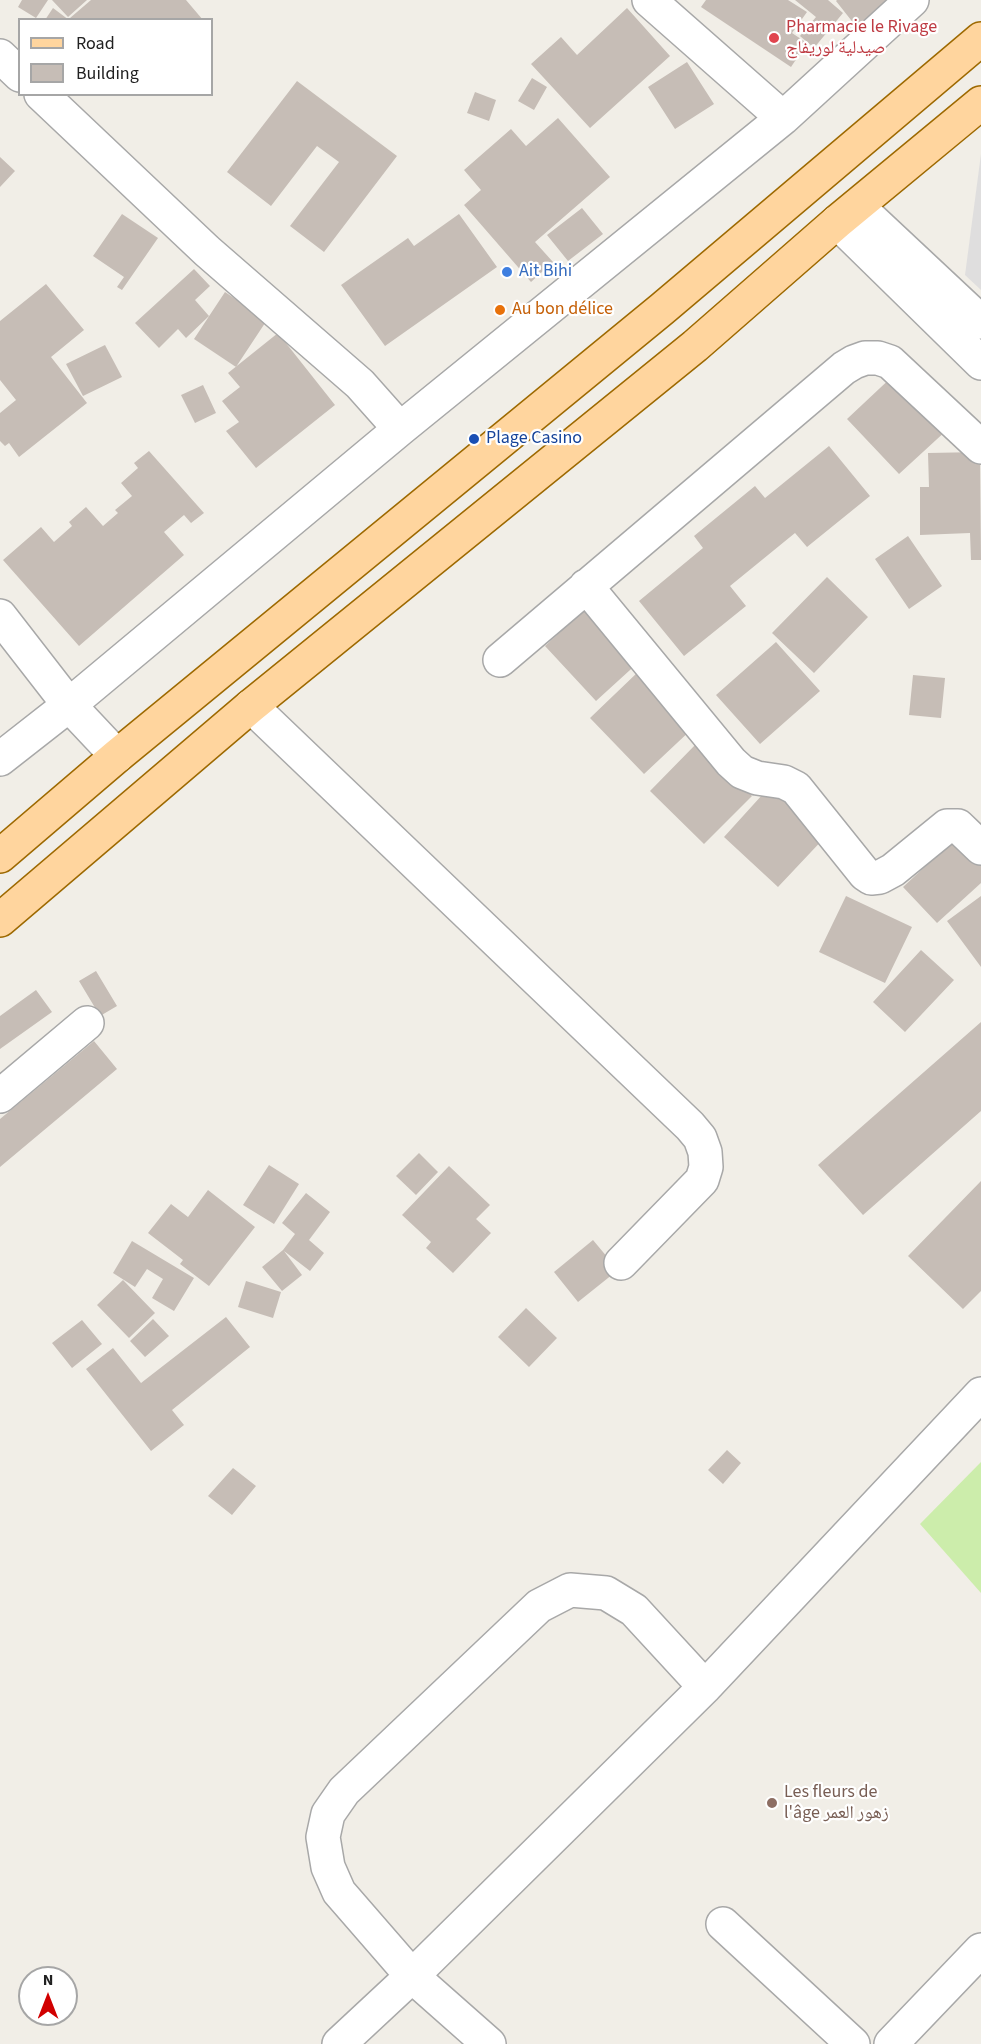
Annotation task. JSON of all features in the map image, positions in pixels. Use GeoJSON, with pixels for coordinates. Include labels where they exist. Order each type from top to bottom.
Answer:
{"type":"FeatureCollection","features":[{"type":"Feature","properties":{"kind":"main road"},"geometry":{"type":"LineString","coordinates":[[0,856],[117,756],[662,309],[981,39]]}},
{"type":"Feature","properties":{"kind":"main road"},"geometry":{"type":"LineString","coordinates":[[0,920],[251,706],[694,346],[847,214],[981,103]]}},
{"type":"Feature","properties":{"kind":"street"},"geometry":{"type":"LineString","coordinates":[[649,0],[783,118]]}},
{"type":"Feature","properties":{"kind":"street"},"geometry":{"type":"LineString","coordinates":[[0,759],[69,705],[400,429],[783,118],[912,0]]}},
{"type":"Feature","properties":{"kind":"street"},"geometry":{"type":"LineString","coordinates":[[0,56],[18,73]]}},
{"type":"Feature","properties":{"kind":"street"},"geometry":{"type":"LineString","coordinates":[[43,96],[207,251],[360,384],[400,429]]}},
{"type":"Feature","properties":{"kind":"street"},"geometry":{"type":"LineString","coordinates":[[847,214],[981,322]]}},
{"type":"Feature","properties":{"kind":"street"},"geometry":{"type":"LineString","coordinates":[[847,214],[981,363]]}},
{"type":"Feature","properties":{"kind":"street"},"geometry":{"type":"LineString","coordinates":[[500,660],[843,368],[854,362],[865,358],[878,358],[890,362],[981,447]]}},
{"type":"Feature","properties":{"kind":"street"},"geometry":{"type":"LineString","coordinates":[[586,586],[730,762],[742,772],[757,778],[784,782],[796,788],[865,874],[871,878],[880,877],[893,870],[947,826],[958,826],[981,848]]}},
{"type":"Feature","properties":{"kind":"street"},"geometry":{"type":"LineString","coordinates":[[0,616],[69,705],[117,756]]}},
{"type":"Feature","properties":{"kind":"street"},"geometry":{"type":"LineString","coordinates":[[251,706],[700,1138],[705,1152],[706,1167],[702,1180],[621,1263]]}},
{"type":"Feature","properties":{"kind":"street"},"geometry":{"type":"LineString","coordinates":[[0,1096],[87,1023]]}},
{"type":"Feature","properties":{"kind":"street"},"geometry":{"type":"LineString","coordinates":[[339,2044],[412,1976],[705,1687],[981,1394]]}},
{"type":"Feature","properties":{"kind":"street"},"geometry":{"type":"LineString","coordinates":[[489,2044],[412,1976],[339,1892],[328,1867],[323,1838],[328,1814],[344,1791],[539,1606],[570,1590],[606,1593],[634,1610],[705,1687]]}},
{"type":"Feature","properties":{"kind":"street"},"geometry":{"type":"LineString","coordinates":[[723,1924],[853,2044]]}},
{"type":"Feature","properties":{"kind":"street"},"geometry":{"type":"LineString","coordinates":[[891,2044],[981,1950]]}},
{"type":"Feature","properties":{"kind":"shaded area"},"geometry":{"type":"Polygon","coordinates":[[[981,154],[981,290],[965,275],[981,154]]]}},
{"type":"Feature","properties":{"kind":"green space"},"geometry":{"type":"Polygon","coordinates":[[[981,1462],[981,1593],[920,1524],[981,1462]]]}},
{"type":"Feature","properties":{"kind":"building"},"geometry":{"type":"Polygon","coordinates":[[[22,0],[48,0],[36,18],[18,7],[22,0]]]}},
{"type":"Feature","properties":{"kind":"building"},"geometry":{"type":"Polygon","coordinates":[[[52,0],[87,0],[68,17],[52,0]]]}},
{"type":"Feature","properties":{"kind":"building"},"geometry":{"type":"Polygon","coordinates":[[[91,0],[186,0],[201,18],[70,18],[91,0]]]}},
{"type":"Feature","properties":{"kind":"building","name":"Pharmacie le Rivage صيدلية لوريفاج"},"geometry":{"type":"Polygon","coordinates":[[[706,0],[788,0],[807,12],[792,33],[807,43],[791,67],[701,7],[706,0]]]}},
{"type":"Feature","properties":{"kind":"building"},"geometry":{"type":"Polygon","coordinates":[[[795,0],[828,0],[843,13],[814,48],[800,36],[816,17],[795,0]]]}},
{"type":"Feature","properties":{"kind":"building"},"geometry":{"type":"Polygon","coordinates":[[[837,0],[905,0],[862,34],[837,0]]]}},
{"type":"Feature","properties":{"kind":"building"},"geometry":{"type":"Polygon","coordinates":[[[53,8],[66,18],[46,18],[53,8]]]}},
{"type":"Feature","properties":{"kind":"building"},"geometry":{"type":"Polygon","coordinates":[[[627,8],[670,56],[590,128],[531,64],[561,37],[577,55],[627,8]]]}},
{"type":"Feature","properties":{"kind":"building"},"geometry":{"type":"Polygon","coordinates":[[[687,62],[714,104],[675,129],[648,87],[687,62]]]}},
{"type":"Feature","properties":{"kind":"building"},"geometry":{"type":"Polygon","coordinates":[[[532,78],[547,87],[534,110],[518,101],[532,78]]]}},
{"type":"Feature","properties":{"kind":"building"},"geometry":{"type":"Polygon","coordinates":[[[297,81],[397,156],[324,252],[290,226],[339,162],[317,146],[271,206],[227,172],[297,81]]]}},
{"type":"Feature","properties":{"kind":"building"},"geometry":{"type":"Polygon","coordinates":[[[475,92],[496,100],[489,121],[467,113],[475,92]]]}},
{"type":"Feature","properties":{"kind":"building"},"geometry":{"type":"Polygon","coordinates":[[[558,118],[610,177],[535,242],[553,262],[531,282],[464,205],[481,190],[464,170],[511,129],[526,146],[558,118]]]}},
{"type":"Feature","properties":{"kind":"building"},"geometry":{"type":"Polygon","coordinates":[[[0,157],[15,171],[0,187],[0,157]]]}},
{"type":"Feature","properties":{"kind":"building"},"geometry":{"type":"Polygon","coordinates":[[[582,208],[603,234],[568,261],[547,235],[582,208]]]}},
{"type":"Feature","properties":{"kind":"building"},"geometry":{"type":"Polygon","coordinates":[[[122,214],[158,238],[122,290],[117,287],[124,277],[93,256],[122,214]]]}},
{"type":"Feature","properties":{"kind":"building"},"geometry":{"type":"Polygon","coordinates":[[[459,214],[497,267],[385,346],[341,285],[408,238],[414,246],[459,214]]]}},
{"type":"Feature","properties":{"kind":"building"},"geometry":{"type":"Polygon","coordinates":[[[194,269],[210,286],[195,300],[209,316],[186,338],[178,329],[159,348],[135,323],[194,269]]]}},
{"type":"Feature","properties":{"kind":"building"},"geometry":{"type":"Polygon","coordinates":[[[46,284],[84,330],[51,357],[87,403],[19,457],[9,443],[5,446],[0,441],[0,413],[16,400],[0,380],[0,321],[46,284]]]}},
{"type":"Feature","properties":{"kind":"building"},"geometry":{"type":"Polygon","coordinates":[[[225,292],[267,320],[236,367],[194,339],[225,292]]]}},
{"type":"Feature","properties":{"kind":"building"},"geometry":{"type":"Polygon","coordinates":[[[278,333],[335,405],[256,468],[226,431],[239,422],[222,401],[240,387],[228,373],[278,333]]]}},
{"type":"Feature","properties":{"kind":"building"},"geometry":{"type":"Polygon","coordinates":[[[105,345],[122,377],[83,396],[66,364],[105,345]]]}},
{"type":"Feature","properties":{"kind":"building"},"geometry":{"type":"Polygon","coordinates":[[[896,373],[948,429],[899,474],[847,419],[896,373]]]}},
{"type":"Feature","properties":{"kind":"building"},"geometry":{"type":"Polygon","coordinates":[[[203,385],[216,413],[195,423],[181,395],[203,385]]]}},
{"type":"Feature","properties":{"kind":"building"},"geometry":{"type":"Polygon","coordinates":[[[829,446],[870,496],[807,547],[795,533],[730,586],[746,606],[684,656],[639,601],[703,548],[694,536],[755,486],[765,498],[829,446]]]}},
{"type":"Feature","properties":{"kind":"building"},"geometry":{"type":"Polygon","coordinates":[[[149,451],[204,513],[191,523],[184,515],[164,532],[184,555],[79,646],[3,560],[41,527],[54,542],[72,526],[69,522],[86,507],[103,526],[118,513],[115,510],[132,496],[121,483],[138,468],[134,463],[149,451]]]}},
{"type":"Feature","properties":{"kind":"building"},"geometry":{"type":"Polygon","coordinates":[[[980,452],[981,560],[971,560],[970,533],[920,535],[920,487],[929,487],[928,453],[980,452]]]}},
{"type":"Feature","properties":{"kind":"building"},"geometry":{"type":"Polygon","coordinates":[[[908,536],[942,586],[909,609],[875,559],[908,536]]]}},
{"type":"Feature","properties":{"kind":"building"},"geometry":{"type":"Polygon","coordinates":[[[827,577],[868,617],[814,673],[772,633],[827,577]]]}},
{"type":"Feature","properties":{"kind":"building"},"geometry":{"type":"Polygon","coordinates":[[[590,604],[641,660],[596,701],[545,646],[590,604]]]}},
{"type":"Feature","properties":{"kind":"building"},"geometry":{"type":"Polygon","coordinates":[[[776,642],[820,691],[760,744],[716,695],[776,642]]]}},
{"type":"Feature","properties":{"kind":"building"},"geometry":{"type":"Polygon","coordinates":[[[639,671],[693,728],[644,774],[590,718],[639,671]]]}},
{"type":"Feature","properties":{"kind":"building"},"geometry":{"type":"Polygon","coordinates":[[[913,675],[945,678],[941,718],[909,715],[913,675]]]}},
{"type":"Feature","properties":{"kind":"building"},"geometry":{"type":"Polygon","coordinates":[[[697,743],[752,796],[704,844],[650,791],[697,743]]]}},
{"type":"Feature","properties":{"kind":"building"},"geometry":{"type":"Polygon","coordinates":[[[772,784],[827,835],[778,887],[724,837],[772,784]]]}},
{"type":"Feature","properties":{"kind":"building"},"geometry":{"type":"Polygon","coordinates":[[[957,837],[981,863],[981,883],[937,923],[903,887],[957,837]]]}},
{"type":"Feature","properties":{"kind":"building"},"geometry":{"type":"Polygon","coordinates":[[[846,896],[912,927],[885,983],[819,952],[846,896]]]}},
{"type":"Feature","properties":{"kind":"building"},"geometry":{"type":"Polygon","coordinates":[[[981,896],[981,967],[947,921],[981,896]]]}},
{"type":"Feature","properties":{"kind":"building"},"geometry":{"type":"Polygon","coordinates":[[[921,950],[954,980],[905,1032],[873,1002],[921,950]]]}},
{"type":"Feature","properties":{"kind":"building"},"geometry":{"type":"Polygon","coordinates":[[[96,971],[117,1006],[100,1016],[79,981],[96,971]]]}},
{"type":"Feature","properties":{"kind":"building"},"geometry":{"type":"Polygon","coordinates":[[[36,990],[52,1012],[0,1049],[0,1016],[36,990]]]}},
{"type":"Feature","properties":{"kind":"building"},"geometry":{"type":"Polygon","coordinates":[[[981,1022],[981,1111],[863,1215],[818,1165],[981,1022]]]}},
{"type":"Feature","properties":{"kind":"building"},"geometry":{"type":"Polygon","coordinates":[[[94,1041],[117,1069],[0,1167],[0,1119],[94,1041]]]}},
{"type":"Feature","properties":{"kind":"building"},"geometry":{"type":"Polygon","coordinates":[[[419,1153],[438,1172],[416,1195],[396,1176],[419,1153]]]}},
{"type":"Feature","properties":{"kind":"building"},"geometry":{"type":"Polygon","coordinates":[[[269,1165],[299,1184],[274,1224],[243,1205],[269,1165]]]}},
{"type":"Feature","properties":{"kind":"building"},"geometry":{"type":"Polygon","coordinates":[[[449,1166],[490,1205],[476,1219],[491,1233],[453,1273],[426,1248],[431,1242],[402,1215],[449,1166]]]}},
{"type":"Feature","properties":{"kind":"building"},"geometry":{"type":"Polygon","coordinates":[[[981,1181],[981,1291],[963,1309],[908,1256],[981,1181]]]}},
{"type":"Feature","properties":{"kind":"building"},"geometry":{"type":"Polygon","coordinates":[[[208,1190],[255,1227],[209,1286],[180,1264],[183,1260],[148,1233],[171,1204],[188,1217],[208,1190]]]}},
{"type":"Feature","properties":{"kind":"building"},"geometry":{"type":"Polygon","coordinates":[[[306,1193],[330,1212],[309,1240],[324,1253],[310,1271],[284,1251],[302,1275],[282,1291],[262,1267],[283,1250],[295,1234],[282,1223],[306,1193]]]}},
{"type":"Feature","properties":{"kind":"building"},"geometry":{"type":"Polygon","coordinates":[[[593,1240],[618,1270],[578,1302],[554,1272],[593,1240]]]}},
{"type":"Feature","properties":{"kind":"building"},"geometry":{"type":"Polygon","coordinates":[[[132,1241],[194,1278],[174,1311],[152,1298],[163,1279],[147,1269],[135,1287],[113,1273],[132,1241]]]}},
{"type":"Feature","properties":{"kind":"building"},"geometry":{"type":"Polygon","coordinates":[[[123,1280],[155,1313],[129,1338],[97,1305],[123,1280]]]}},
{"type":"Feature","properties":{"kind":"building"},"geometry":{"type":"Polygon","coordinates":[[[246,1281],[281,1292],[273,1318],[238,1307],[246,1281]]]}},
{"type":"Feature","properties":{"kind":"building"},"geometry":{"type":"Polygon","coordinates":[[[526,1308],[557,1338],[529,1367],[498,1337],[526,1308]]]}},
{"type":"Feature","properties":{"kind":"building"},"geometry":{"type":"Polygon","coordinates":[[[226,1317],[250,1347],[172,1410],[184,1425],[151,1451],[86,1369],[113,1348],[141,1383],[226,1317]]]}},
{"type":"Feature","properties":{"kind":"building"},"geometry":{"type":"Polygon","coordinates":[[[153,1319],[169,1336],[145,1357],[130,1341],[153,1319]]]}},
{"type":"Feature","properties":{"kind":"building"},"geometry":{"type":"Polygon","coordinates":[[[82,1320],[102,1344],[72,1368],[52,1343],[82,1320]]]}},
{"type":"Feature","properties":{"kind":"building"},"geometry":{"type":"Polygon","coordinates":[[[727,1450],[741,1463],[723,1484],[708,1470],[727,1450]]]}},
{"type":"Feature","properties":{"kind":"building"},"geometry":{"type":"Polygon","coordinates":[[[233,1468],[256,1486],[232,1515],[208,1496],[233,1468]]]}},
{"type":"Feature","properties":{"kind":"place","name":"Pharmacie le Rivage صيدلية لوريفاج"},"geometry":{"type":"Point","coordinates":[774,38]}},
{"type":"Feature","properties":{"kind":"place","name":"Ait Bihi"},"geometry":{"type":"Point","coordinates":[507,272]}},
{"type":"Feature","properties":{"kind":"place","name":"Au bon délice"},"geometry":{"type":"Point","coordinates":[500,310]}},
{"type":"Feature","properties":{"kind":"place","name":"Plage Casino"},"geometry":{"type":"Point","coordinates":[474,439]}},
{"type":"Feature","properties":{"kind":"place","name":"Les fleurs de l'âge زهور العمر"},"geometry":{"type":"Point","coordinates":[772,1803]}}]}
